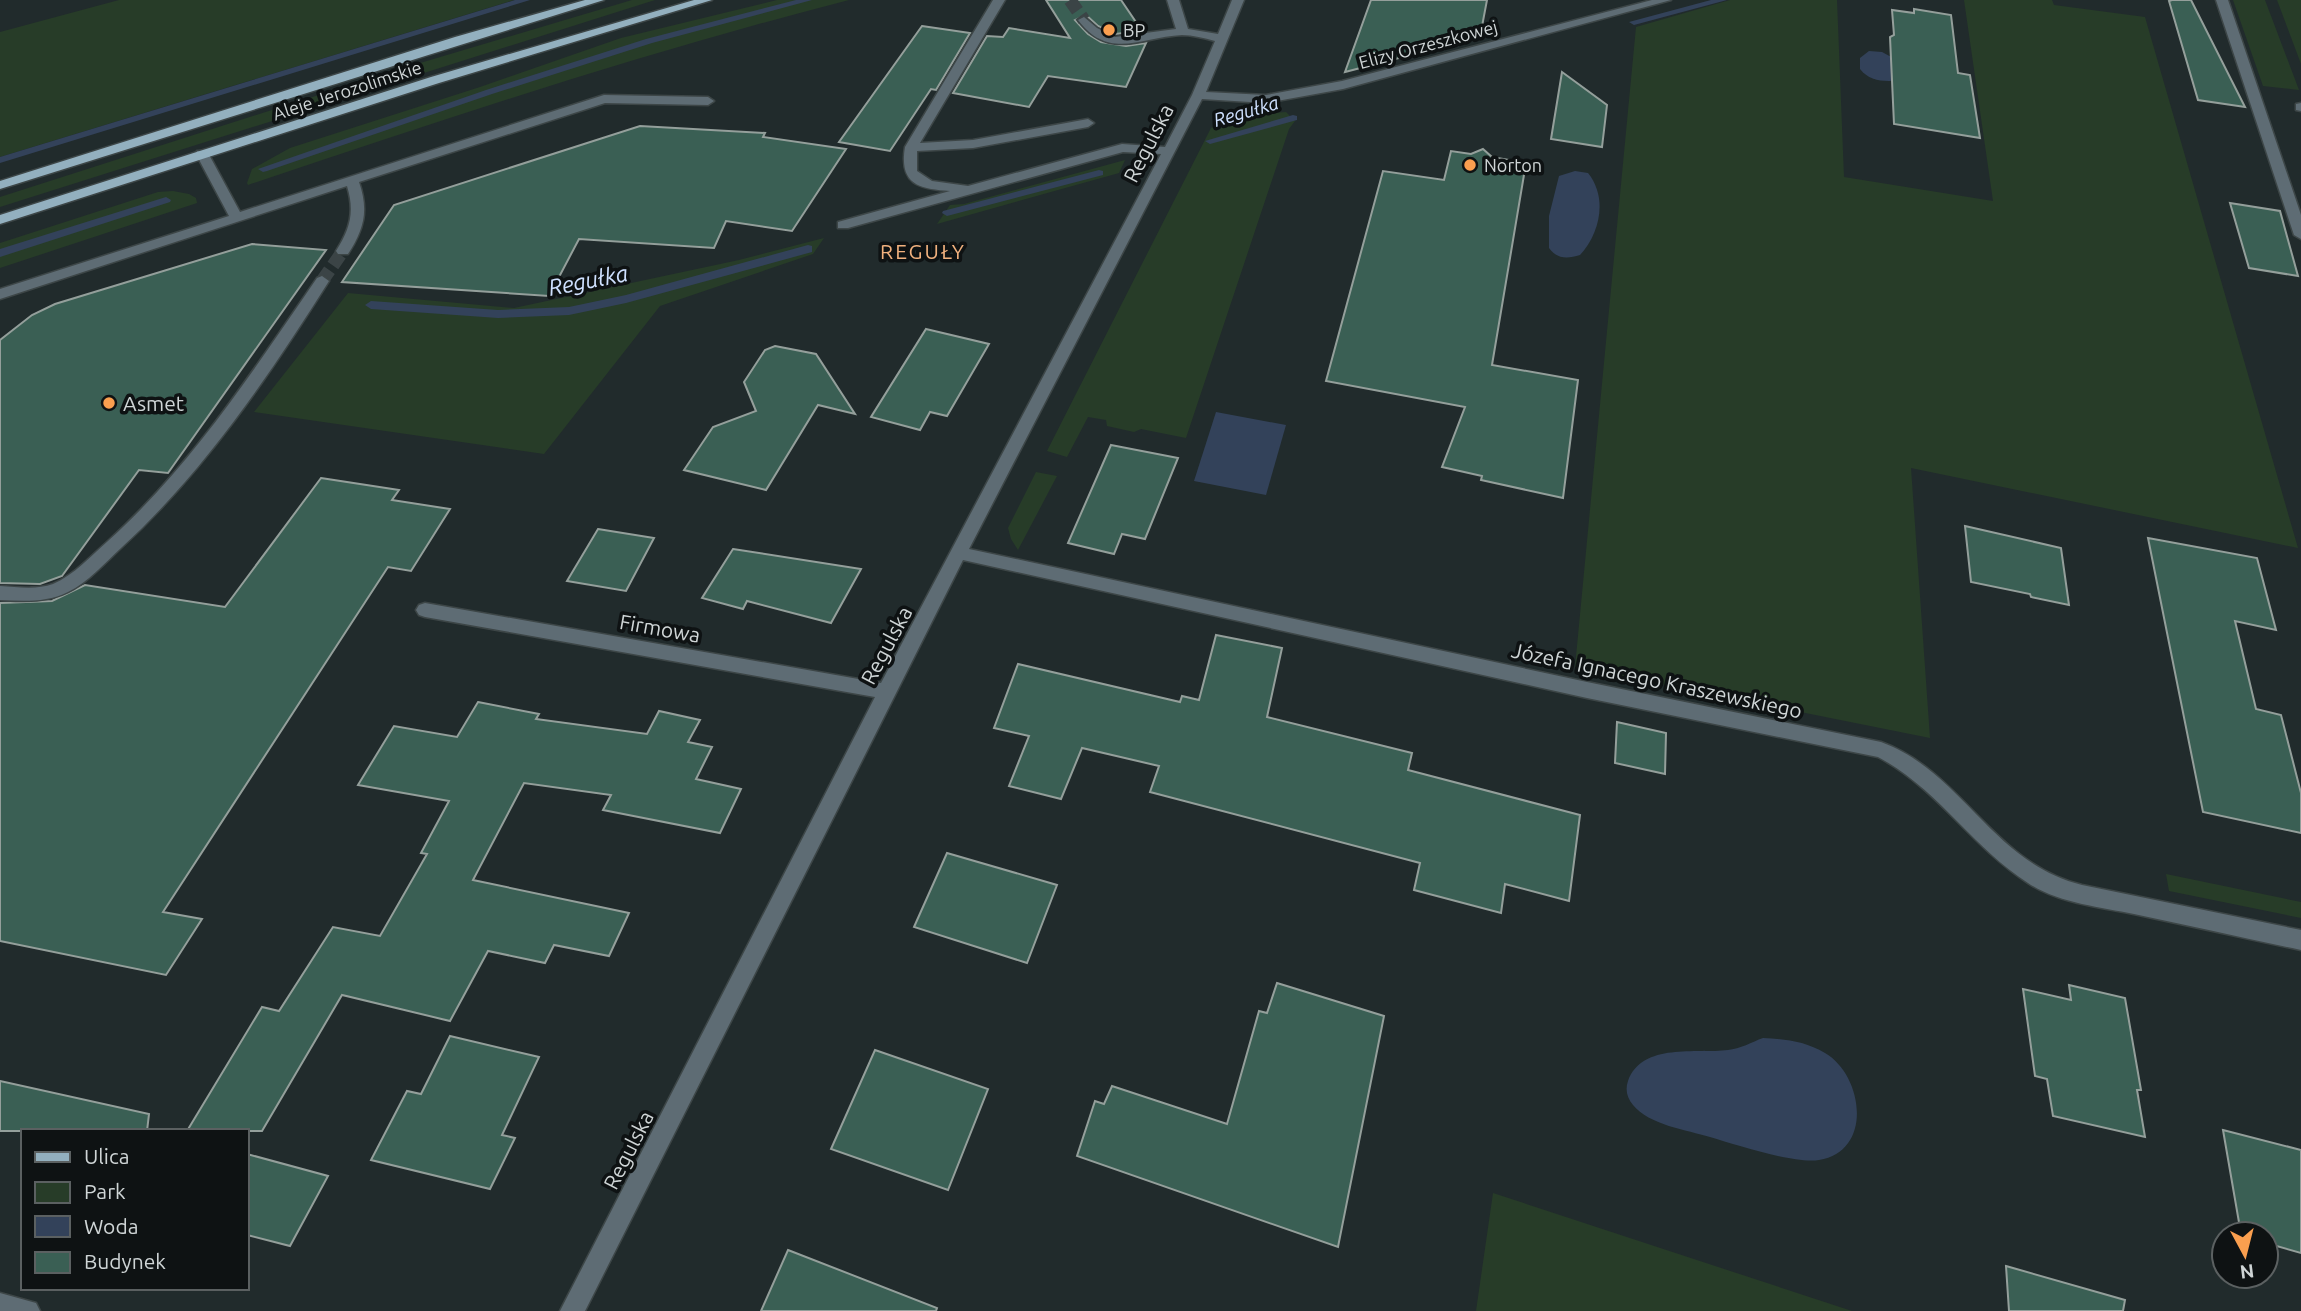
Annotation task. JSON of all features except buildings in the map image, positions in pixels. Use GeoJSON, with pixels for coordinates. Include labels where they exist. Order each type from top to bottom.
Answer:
{"type":"FeatureCollection","features":[{"type":"Feature","properties":{"kind":"main road","name":"Aleje Jerozolimskie"},"geometry":{"type":"LineString","coordinates":[[0,185],[459,40],[598,0]]}},
{"type":"Feature","properties":{"kind":"main road","name":"Aleje Jerozolimskie"},"geometry":{"type":"LineString","coordinates":[[0,220],[435,80],[706,0]]}},
{"type":"Feature","properties":{"kind":"street"},"geometry":{"type":"LineString","coordinates":[[974,188],[930,185],[918,181],[910,172],[911,147],[999,0]]}},
{"type":"Feature","properties":{"kind":"street"},"geometry":{"type":"LineString","coordinates":[[1173,0],[1182,24],[1182,32]]}},
{"type":"Feature","properties":{"kind":"street","name":"Regulska"},"geometry":{"type":"LineString","coordinates":[[572,1311],[886,692],[1198,95],[1238,0]]}},
{"type":"Feature","properties":{"kind":"street","name":"Elizy Orzeszkowej"},"geometry":{"type":"LineString","coordinates":[[1198,95],[1256,99],[1307,93],[1665,0]]}},
{"type":"Feature","properties":{"kind":"street"},"geometry":{"type":"LineString","coordinates":[[2222,0],[2301,235]]}},
{"type":"Feature","properties":{"kind":"street"},"geometry":{"type":"LineString","coordinates":[[1084,20],[1096,36],[1130,41],[1182,32],[1222,39]]}},
{"type":"Feature","properties":{"kind":"street"},"geometry":{"type":"LineString","coordinates":[[0,294],[604,99],[708,101]]}},
{"type":"Feature","properties":{"kind":"street"},"geometry":{"type":"LineString","coordinates":[[911,147],[973,144],[1087,122]]}},
{"type":"Feature","properties":{"kind":"street"},"geometry":{"type":"LineString","coordinates":[[844,225],[1122,148],[1169,151]]}},
{"type":"Feature","properties":{"kind":"street"},"geometry":{"type":"LineString","coordinates":[[202,154],[236,217]]}},
{"type":"Feature","properties":{"kind":"street"},"geometry":{"type":"LineString","coordinates":[[343,251],[355,232],[360,210],[352,180]]}},
{"type":"Feature","properties":{"kind":"street"},"geometry":{"type":"LineString","coordinates":[[0,593],[33,595],[59,589],[142,522],[206,448],[322,281]]}},
{"type":"Feature","properties":{"kind":"street","name":"Józefa Ignacego Kraszewskiego"},"geometry":{"type":"LineString","coordinates":[[960,553],[1587,690],[1881,750],[1920,774],[2019,866],[2047,884],[2082,894],[2301,940]]}},
{"type":"Feature","properties":{"kind":"street","name":"Firmowa"},"geometry":{"type":"LineString","coordinates":[[425,610],[886,692]]}},
{"type":"Feature","properties":{"kind":"street"},"geometry":{"type":"LineString","coordinates":[[0,1305],[28,1311]]}},
{"type":"Feature","properties":{"kind":"green space"},"geometry":{"type":"Polygon","coordinates":[[[119,0],[514,0],[0,157],[0,32],[119,0]]]}},
{"type":"Feature","properties":{"kind":"green space"},"geometry":{"type":"Polygon","coordinates":[[[632,0],[655,0],[0,207],[0,197],[400,69],[632,0]]]}},
{"type":"Feature","properties":{"kind":"green space"},"geometry":{"type":"Polygon","coordinates":[[[777,0],[849,0],[622,64],[248,185],[247,183],[252,169],[290,148],[621,38],[777,0]]]}},
{"type":"Feature","properties":{"kind":"green space"},"geometry":{"type":"Polygon","coordinates":[[[1730,0],[1837,0],[1844,177],[1993,201],[1964,0],[2052,0],[2054,5],[2145,17],[2298,548],[1911,468],[1930,738],[1575,667],[1636,27],[1730,0]]]}},
{"type":"Feature","properties":{"kind":"green space"},"geometry":{"type":"Polygon","coordinates":[[[2233,0],[2265,0],[2299,90],[2263,86],[2233,0]]]}},
{"type":"Feature","properties":{"kind":"green space"},"geometry":{"type":"Polygon","coordinates":[[[2277,0],[2301,0],[2301,64],[2277,0]]]}},
{"type":"Feature","properties":{"kind":"green space"},"geometry":{"type":"Polygon","coordinates":[[[1286,112],[1295,121],[1289,129],[1186,438],[1141,429],[1134,432],[1107,426],[1106,420],[1088,417],[1067,457],[1047,451],[1211,128],[1225,117],[1286,112]]]}},
{"type":"Feature","properties":{"kind":"green space"},"geometry":{"type":"Polygon","coordinates":[[[1125,160],[1119,173],[937,224],[950,205],[964,204],[1125,160]]]}},
{"type":"Feature","properties":{"kind":"green space"},"geometry":{"type":"Polygon","coordinates":[[[158,192],[189,194],[196,198],[197,203],[0,268],[0,243],[158,192]]]}},
{"type":"Feature","properties":{"kind":"green space"},"geometry":{"type":"Polygon","coordinates":[[[824,238],[813,254],[660,306],[544,454],[254,412],[348,293],[514,308],[739,260],[824,238]]]}},
{"type":"Feature","properties":{"kind":"green space"},"geometry":{"type":"Polygon","coordinates":[[[1036,472],[1057,476],[1018,550],[1008,528],[1036,472]]]}},
{"type":"Feature","properties":{"kind":"green space"},"geometry":{"type":"Polygon","coordinates":[[[2166,874],[2301,902],[2301,918],[2169,891],[2166,874]]]}},
{"type":"Feature","properties":{"kind":"green space"},"geometry":{"type":"Polygon","coordinates":[[[1493,1193],[1852,1311],[1476,1311],[1493,1193]]]}},
{"type":"Feature","properties":{"kind":"water"},"geometry":{"type":"Polygon","coordinates":[[[1869,51],[1882,52],[1895,59],[1902,80],[1879,80],[1864,73],[1860,69],[1860,58],[1869,51]]]}},
{"type":"Feature","properties":{"kind":"water"},"geometry":{"type":"Polygon","coordinates":[[[1575,171],[1588,173],[1594,183],[1600,204],[1599,215],[1597,226],[1580,255],[1563,257],[1549,248],[1549,216],[1559,176],[1575,171]]]}},
{"type":"Feature","properties":{"kind":"water"},"geometry":{"type":"Polygon","coordinates":[[[1216,412],[1286,425],[1266,495],[1194,481],[1216,412]]]}},
{"type":"Feature","properties":{"kind":"water"},"geometry":{"type":"Polygon","coordinates":[[[1763,1038],[1795,1041],[1817,1049],[1838,1064],[1848,1078],[1857,1111],[1855,1128],[1848,1143],[1837,1154],[1819,1160],[1808,1160],[1765,1153],[1658,1122],[1640,1112],[1629,1100],[1628,1081],[1635,1069],[1645,1060],[1672,1052],[1732,1049],[1763,1038]]]}},
{"type":"Feature","properties":{"kind":"waterway"},"geometry":{"type":"LineString","coordinates":[[0,160],[525,0]]}},
{"type":"Feature","properties":{"kind":"waterway"},"geometry":{"type":"LineString","coordinates":[[263,169],[649,41],[807,0]]}},
{"type":"Feature","properties":{"kind":"waterway","name":"Regułka"},"geometry":{"type":"LineString","coordinates":[[1634,22],[1722,0]]}},
{"type":"Feature","properties":{"kind":"waterway","name":"Regułka"},"geometry":{"type":"LineString","coordinates":[[1210,141],[1293,118]]}},
{"type":"Feature","properties":{"kind":"waterway","name":"Regułka"},"geometry":{"type":"LineString","coordinates":[[947,213],[1099,173]]}},
{"type":"Feature","properties":{"kind":"waterway"},"geometry":{"type":"LineString","coordinates":[[0,253],[166,200]]}},
{"type":"Feature","properties":{"kind":"waterway","name":"Regułka"},"geometry":{"type":"LineString","coordinates":[[371,305],[498,314],[569,311],[626,299],[808,249]]}},
{"type":"Feature","properties":{"kind":"tunnel"},"geometry":{"type":"LineString","coordinates":[[1070,0],[1084,20]]}},
{"type":"Feature","properties":{"kind":"tunnel"},"geometry":{"type":"LineString","coordinates":[[322,281],[343,251]]}},
{"type":"Feature","properties":{"kind":"place","name":"BP"},"geometry":{"type":"Point","coordinates":[1109,30]}},
{"type":"Feature","properties":{"kind":"place","name":"Norton"},"geometry":{"type":"Point","coordinates":[1470,165]}},
{"type":"Feature","properties":{"kind":"place","name":"Asmet"},"geometry":{"type":"Point","coordinates":[109,403]}},
{"type":"Feature","properties":{"kind":"district","name":"REGUŁY"},"geometry":{"type":"Point","coordinates":[923,251]}}]}
